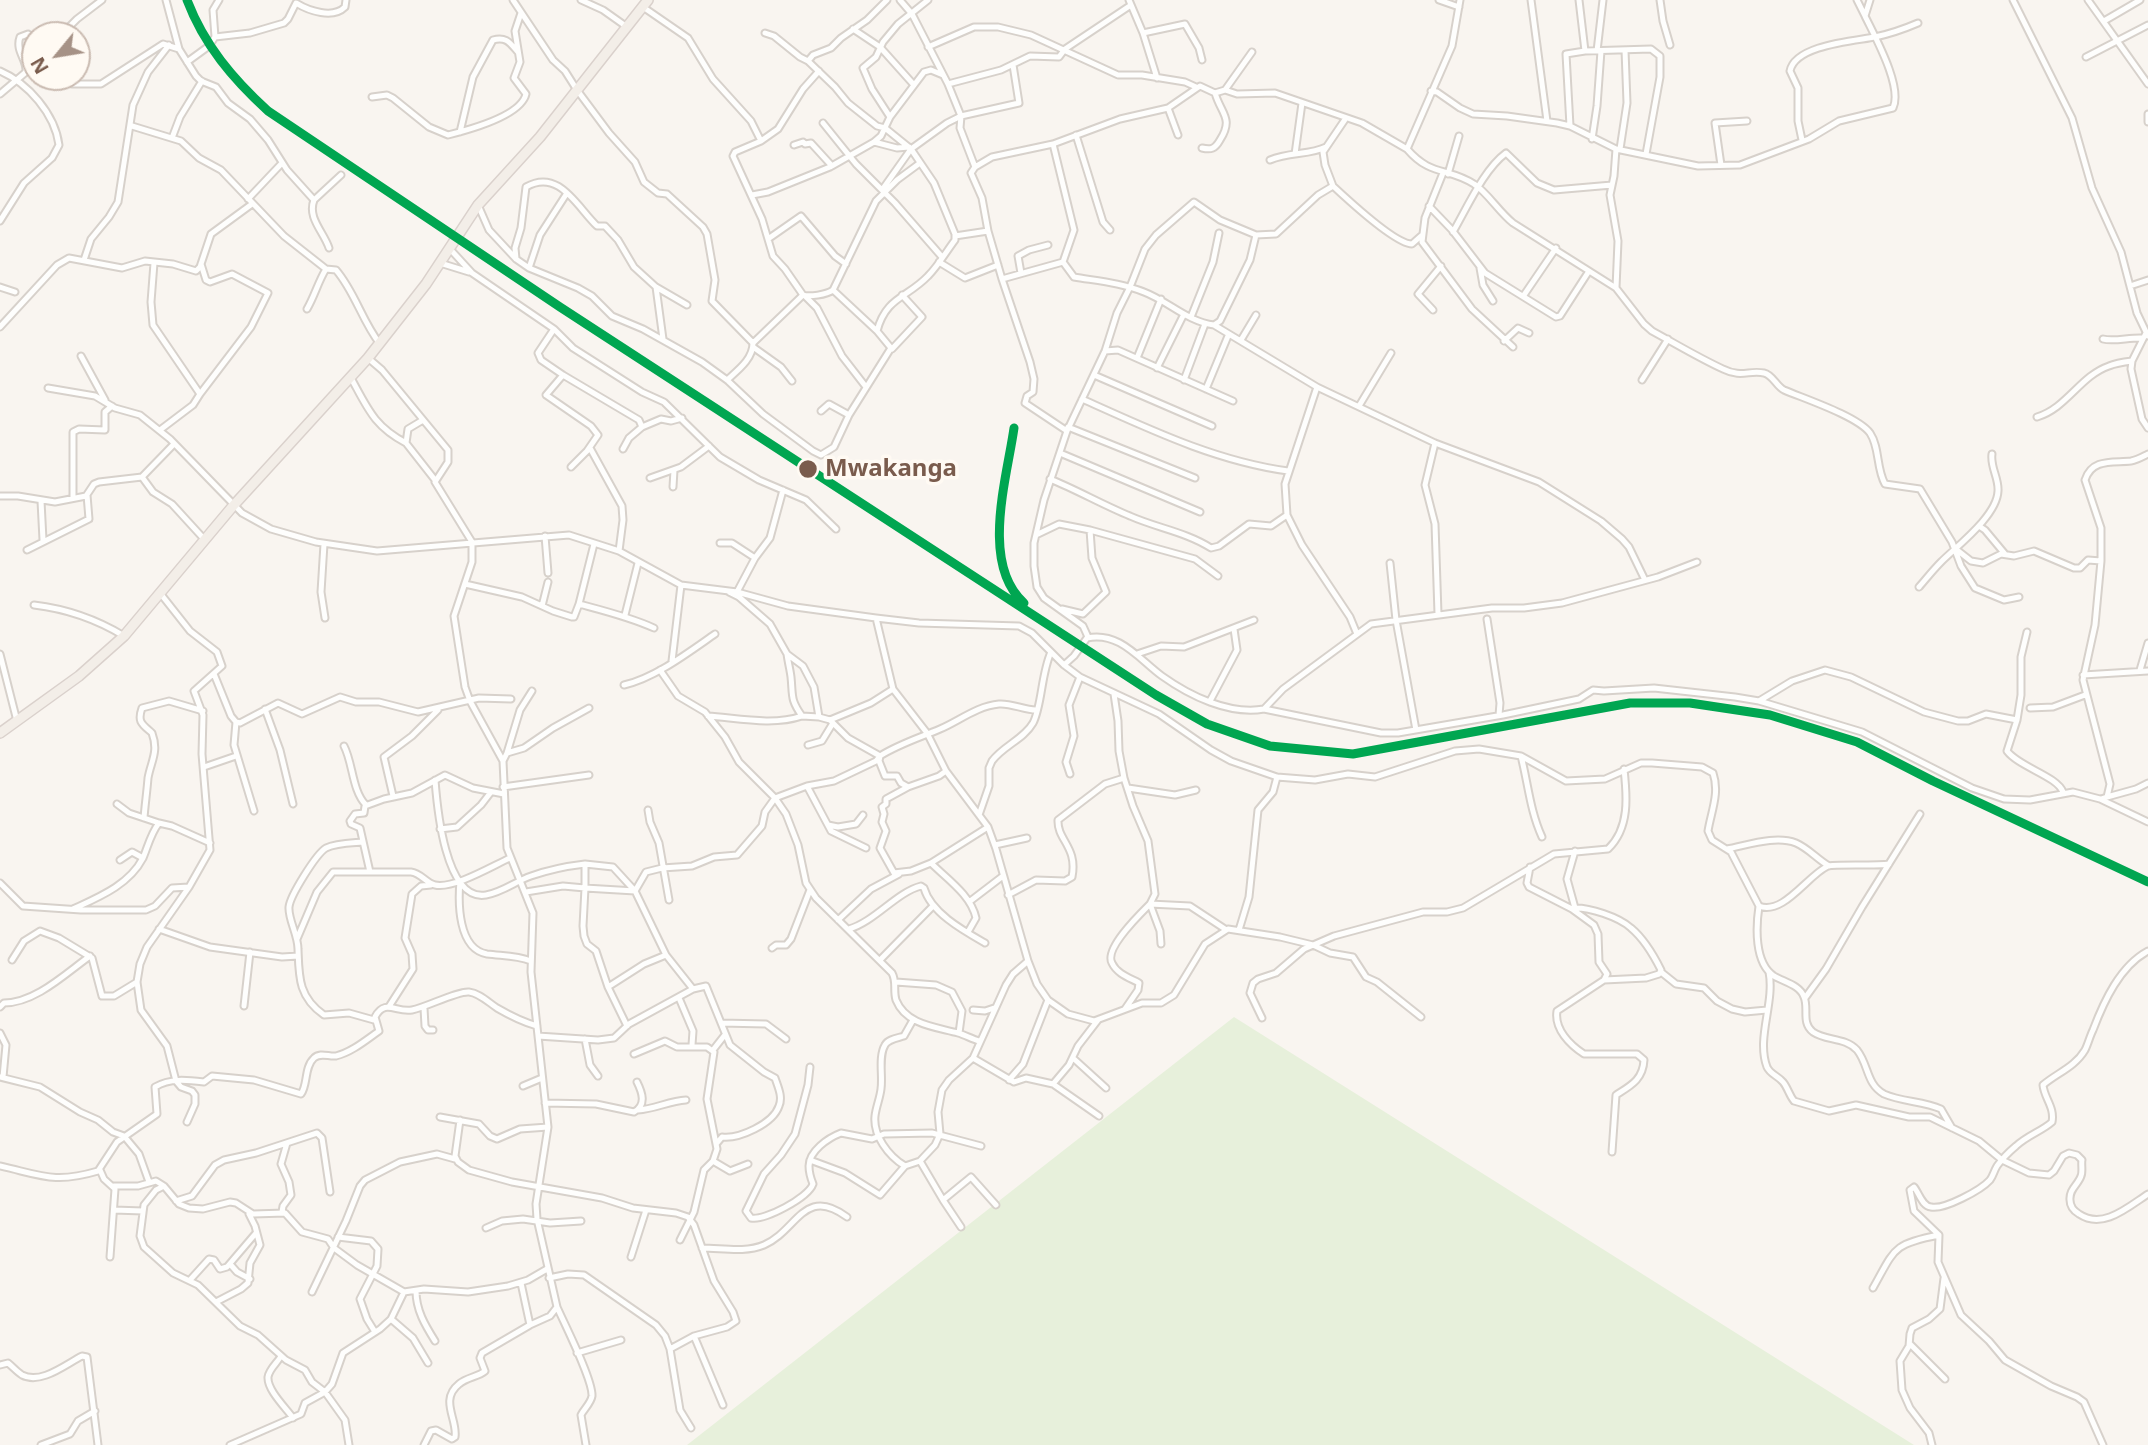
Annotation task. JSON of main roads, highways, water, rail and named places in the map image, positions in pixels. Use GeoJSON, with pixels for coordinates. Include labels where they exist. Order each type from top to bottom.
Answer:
{"type":"FeatureCollection","features":[{"type":"Feature","properties":{"kind":"main road"},"geometry":{"type":"LineString","coordinates":[[0,733],[79,676],[124,636],[204,539],[380,344],[450,249],[478,205],[540,137],[646,3]]}},
{"type":"Feature","properties":{"kind":"place","name":"Mwakanga"},"geometry":{"type":"Point","coordinates":[808,469]}}]}
